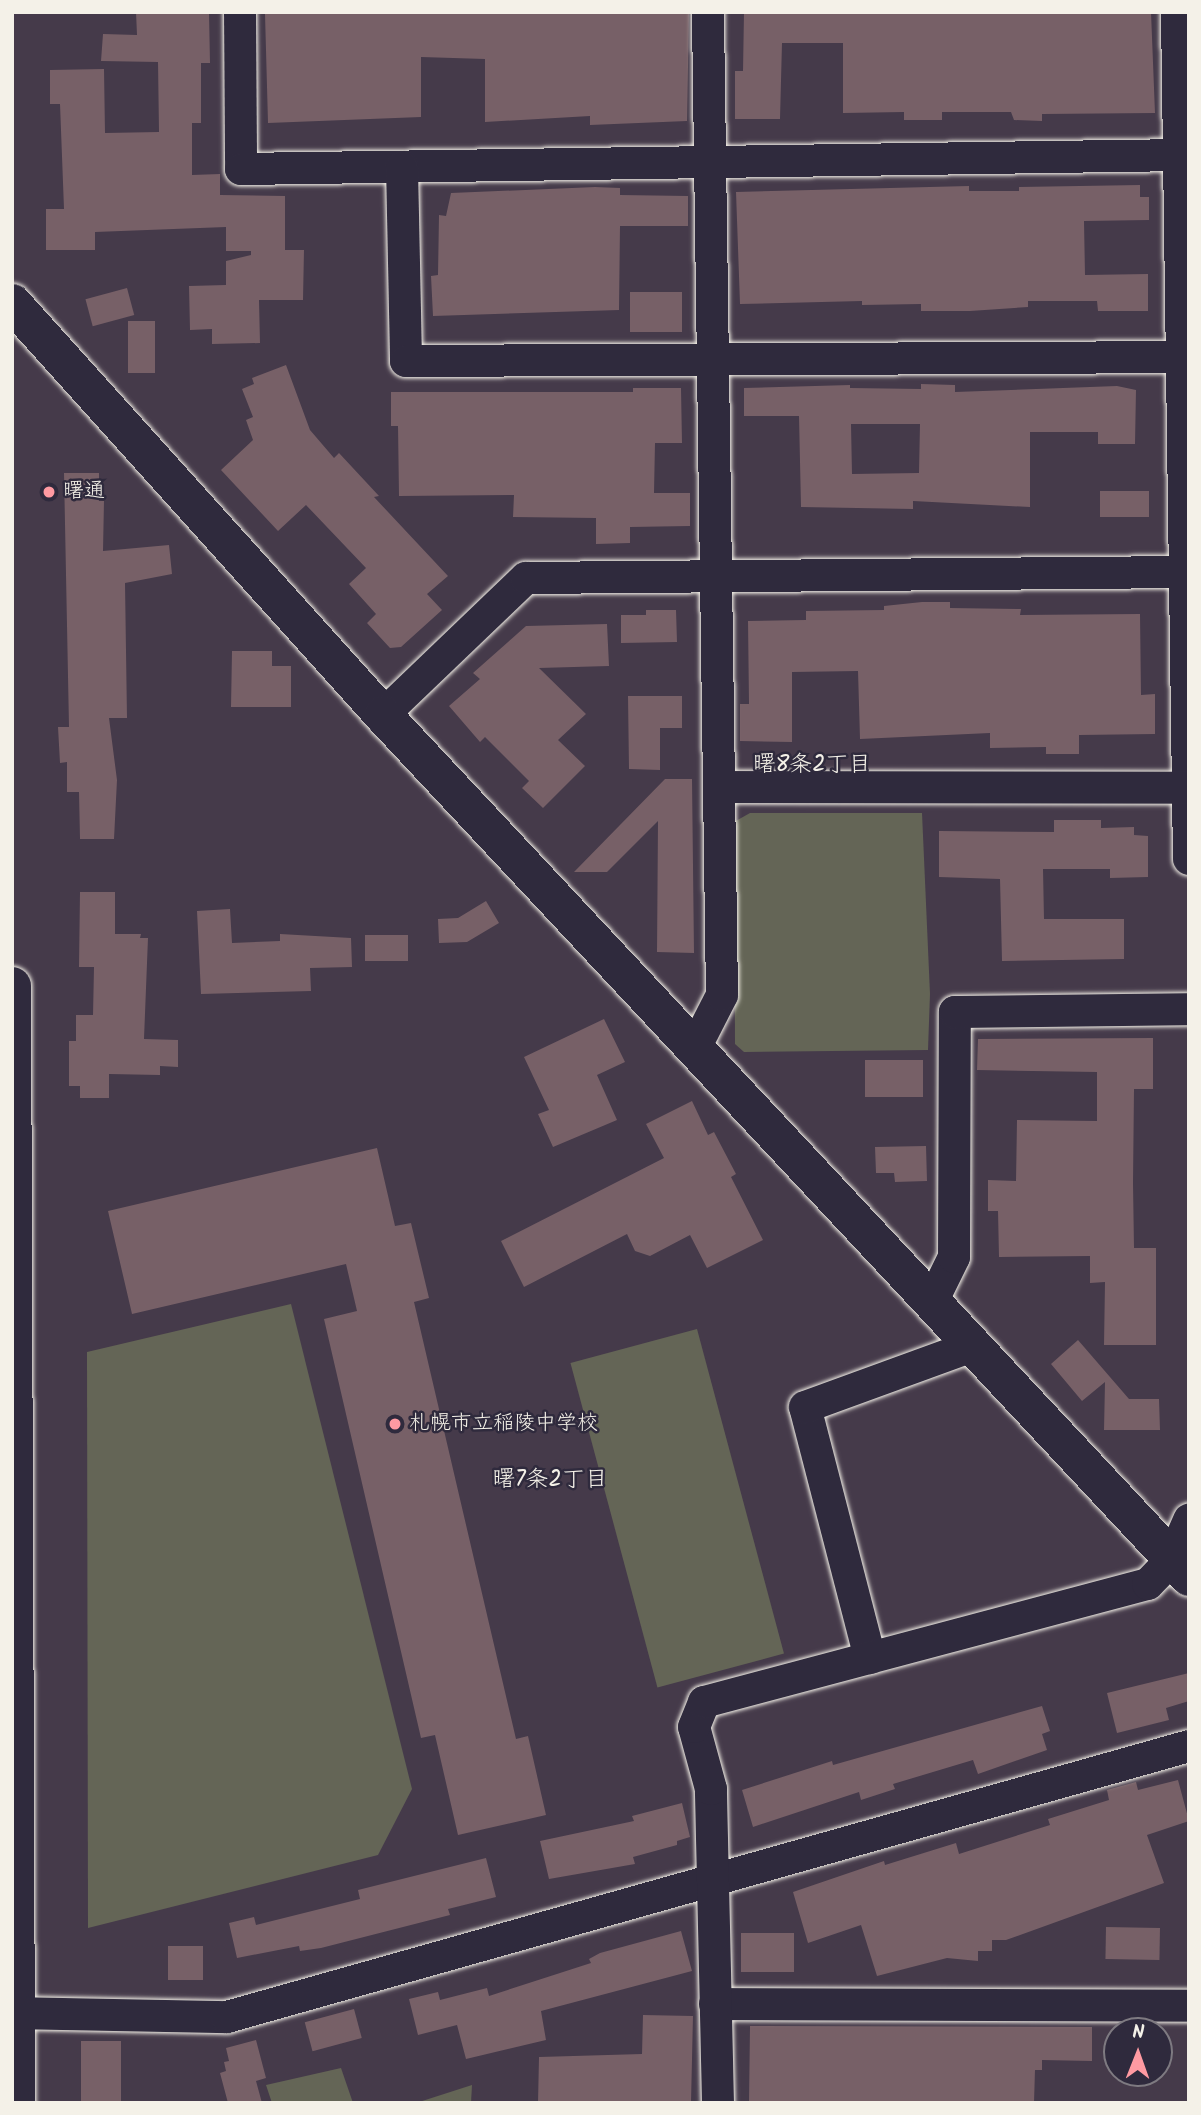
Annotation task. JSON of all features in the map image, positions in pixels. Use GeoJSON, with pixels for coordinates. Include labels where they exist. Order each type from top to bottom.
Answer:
{"type":"FeatureCollection","features":[{"type":"Feature","properties":{"kind":"street"},"geometry":{"type":"LineString","coordinates":[[240,12],[241,169],[1184,155]]}},
{"type":"Feature","properties":{"kind":"street"},"geometry":{"type":"LineString","coordinates":[[695,1048],[722,995],[708,12]]}},
{"type":"Feature","properties":{"kind":"street"},"geometry":{"type":"LineString","coordinates":[[1177,12],[1184,155],[1189,859]]}},
{"type":"Feature","properties":{"kind":"street"},"geometry":{"type":"LineString","coordinates":[[402,167],[406,361],[1185,357]]}},
{"type":"Feature","properties":{"kind":"street"},"geometry":{"type":"LineString","coordinates":[[12,303],[383,715],[1181,1568]]}},
{"type":"Feature","properties":{"kind":"street"},"geometry":{"type":"LineString","coordinates":[[383,715],[526,578],[1186,572]]}},
{"type":"Feature","properties":{"kind":"street"},"geometry":{"type":"LineString","coordinates":[[719,787],[1188,788]]}},
{"type":"Feature","properties":{"kind":"street"},"geometry":{"type":"LineString","coordinates":[[12,986],[13,1902],[16,2103]]}},
{"type":"Feature","properties":{"kind":"street"},"geometry":{"type":"LineString","coordinates":[[932,1303],[954,1257],[955,1012],[1189,1009]]}},
{"type":"Feature","properties":{"kind":"street"},"geometry":{"type":"LineString","coordinates":[[870,1658],[805,1407],[973,1346]]}},
{"type":"Feature","properties":{"kind":"street"},"geometry":{"type":"LineString","coordinates":[[1181,1568],[1189,1520]]}},
{"type":"Feature","properties":{"kind":"street"},"geometry":{"type":"LineString","coordinates":[[718,2103],[711,1789],[694,1727],[704,1702],[1148,1584],[1181,1568]]}},
{"type":"Feature","properties":{"kind":"street"},"geometry":{"type":"LineString","coordinates":[[14,2013],[227,2017],[1189,1746]]}},
{"type":"Feature","properties":{"kind":"street"},"geometry":{"type":"LineString","coordinates":[[715,2004],[1189,2006]]}},
{"type":"Feature","properties":{"kind":"green space"},"geometry":{"type":"Polygon","coordinates":[[[750,813],[922,813],[930,994],[928,1050],[744,1052],[735,1044],[734,822],[750,813]]]}},
{"type":"Feature","properties":{"kind":"green space"},"geometry":{"type":"Polygon","coordinates":[[[291,1304],[412,1789],[378,1855],[88,1928],[87,1352],[291,1304]]]}},
{"type":"Feature","properties":{"kind":"green space"},"geometry":{"type":"Polygon","coordinates":[[[697,1329],[784,1654],[657,1687],[570,1363],[697,1329]]]}},
{"type":"Feature","properties":{"kind":"green space"},"geometry":{"type":"Polygon","coordinates":[[[341,2068],[353,2103],[272,2103],[266,2085],[341,2068]]]}},
{"type":"Feature","properties":{"kind":"green space"},"geometry":{"type":"Polygon","coordinates":[[[472,2085],[471,2103],[416,2103],[472,2085]]]}},
{"type":"Feature","properties":{"kind":"building"},"geometry":{"type":"Polygon","coordinates":[[[136,12],[209,12],[210,63],[201,63],[201,123],[192,123],[192,175],[220,174],[220,195],[285,196],[285,250],[304,250],[303,300],[259,300],[260,343],[212,344],[212,329],[190,330],[189,286],[226,285],[226,261],[251,255],[251,251],[226,251],[226,227],[95,232],[95,250],[46,250],[46,209],[64,209],[60,104],[50,104],[50,70],[104,69],[105,133],[159,132],[158,62],[101,61],[103,34],[137,35],[136,12]]]}},
{"type":"Feature","properties":{"kind":"building"},"geometry":{"type":"Polygon","coordinates":[[[689,12],[687,121],[590,125],[590,116],[485,122],[485,59],[421,57],[421,117],[268,123],[265,14],[689,12]]]}},
{"type":"Feature","properties":{"kind":"building"},"geometry":{"type":"Polygon","coordinates":[[[744,12],[1151,12],[1155,113],[1042,114],[1042,121],[1014,120],[1011,112],[942,112],[942,120],[904,120],[904,112],[843,113],[843,43],[782,43],[780,119],[735,119],[735,71],[743,71],[744,12]]]}},
{"type":"Feature","properties":{"kind":"building"},"geometry":{"type":"Polygon","coordinates":[[[1140,185],[1140,197],[1149,197],[1149,220],[1084,221],[1085,275],[1148,274],[1148,311],[1098,311],[1097,301],[1028,301],[1028,307],[970,311],[921,311],[921,304],[862,305],[862,301],[740,304],[736,192],[969,186],[969,191],[1019,191],[1019,187],[1140,185]]]}},
{"type":"Feature","properties":{"kind":"building"},"geometry":{"type":"Polygon","coordinates":[[[620,188],[620,195],[688,196],[688,226],[620,226],[619,310],[433,316],[431,276],[438,275],[439,215],[446,216],[451,193],[620,188]]]}},
{"type":"Feature","properties":{"kind":"building"},"geometry":{"type":"Polygon","coordinates":[[[127,288],[134,315],[93,326],[85,299],[127,288]]]}},
{"type":"Feature","properties":{"kind":"building"},"geometry":{"type":"Polygon","coordinates":[[[630,292],[682,292],[682,332],[630,332],[630,292]]]}},
{"type":"Feature","properties":{"kind":"building"},"geometry":{"type":"Polygon","coordinates":[[[128,321],[155,321],[155,373],[128,373],[128,321]]]}},
{"type":"Feature","properties":{"kind":"building"},"geometry":{"type":"Polygon","coordinates":[[[286,365],[310,430],[334,458],[339,453],[379,496],[374,497],[448,576],[427,594],[442,610],[401,647],[390,648],[367,623],[376,614],[349,584],[366,568],[306,505],[278,531],[221,470],[253,440],[246,420],[253,417],[242,389],[254,384],[252,378],[286,365]]]}},
{"type":"Feature","properties":{"kind":"building"},"geometry":{"type":"Polygon","coordinates":[[[921,384],[955,385],[955,392],[1117,386],[1136,390],[1135,444],[1098,444],[1098,432],[1030,432],[1030,507],[913,501],[913,509],[801,507],[799,416],[744,416],[744,388],[850,385],[850,388],[921,389],[921,384]],[[851,424],[852,474],[919,473],[920,424],[851,424]]]}},
{"type":"Feature","properties":{"kind":"building"},"geometry":{"type":"Polygon","coordinates":[[[633,388],[681,388],[682,443],[655,443],[654,493],[690,493],[690,526],[630,527],[630,543],[596,544],[596,518],[513,517],[514,495],[399,496],[398,426],[391,426],[391,392],[633,392],[633,388]]]}},
{"type":"Feature","properties":{"kind":"building"},"geometry":{"type":"Polygon","coordinates":[[[64,473],[99,473],[99,501],[104,501],[103,551],[169,545],[172,574],[125,583],[127,718],[109,718],[117,780],[114,839],[80,839],[79,792],[67,792],[67,762],[60,763],[58,727],[69,727],[64,473]]]}},
{"type":"Feature","properties":{"kind":"building"},"geometry":{"type":"Polygon","coordinates":[[[1100,491],[1149,491],[1149,517],[1100,517],[1100,491]]]}},
{"type":"Feature","properties":{"kind":"building"},"geometry":{"type":"Polygon","coordinates":[[[950,602],[950,608],[1021,609],[1020,615],[1140,614],[1141,695],[1155,694],[1155,734],[1079,735],[1079,754],[1046,754],[1046,747],[990,748],[990,733],[860,739],[858,671],[792,672],[792,742],[740,741],[740,704],[749,704],[748,621],[806,620],[806,611],[884,610],[884,606],[950,602]]]}},
{"type":"Feature","properties":{"kind":"building"},"geometry":{"type":"Polygon","coordinates":[[[646,610],[676,610],[677,642],[621,643],[621,615],[646,615],[646,610]]]}},
{"type":"Feature","properties":{"kind":"building"},"geometry":{"type":"Polygon","coordinates":[[[607,624],[609,666],[539,668],[586,714],[558,740],[585,766],[543,808],[522,788],[529,781],[485,737],[480,742],[449,706],[480,679],[473,673],[526,626],[607,624]]]}},
{"type":"Feature","properties":{"kind":"building"},"geometry":{"type":"Polygon","coordinates":[[[232,651],[272,651],[272,666],[291,666],[291,707],[231,707],[232,651]]]}},
{"type":"Feature","properties":{"kind":"building"},"geometry":{"type":"Polygon","coordinates":[[[628,696],[682,696],[682,728],[660,728],[660,770],[629,769],[628,696]]]}},
{"type":"Feature","properties":{"kind":"building"},"geometry":{"type":"Polygon","coordinates":[[[665,779],[692,779],[694,953],[657,952],[658,821],[607,872],[574,872],[665,779]]]}},
{"type":"Feature","properties":{"kind":"building"},"geometry":{"type":"Polygon","coordinates":[[[1054,820],[1101,820],[1101,828],[1134,827],[1134,835],[1148,836],[1148,877],[1110,878],[1110,869],[1043,869],[1044,919],[1124,919],[1124,959],[1002,961],[1000,879],[939,877],[939,831],[1054,832],[1054,820]]]}},
{"type":"Feature","properties":{"kind":"building"},"geometry":{"type":"Polygon","coordinates":[[[80,892],[115,892],[115,934],[141,934],[140,938],[148,938],[144,1039],[178,1040],[178,1067],[160,1066],[160,1075],[109,1074],[109,1098],[80,1098],[80,1086],[69,1086],[69,1041],[76,1041],[76,1015],[93,1015],[94,967],[79,967],[80,892]]]}},
{"type":"Feature","properties":{"kind":"building"},"geometry":{"type":"Polygon","coordinates":[[[486,901],[499,923],[467,942],[439,943],[438,919],[458,918],[486,901]]]}},
{"type":"Feature","properties":{"kind":"building"},"geometry":{"type":"Polygon","coordinates":[[[230,909],[232,943],[280,941],[280,934],[351,938],[352,967],[310,968],[311,991],[201,994],[197,911],[230,909]]]}},
{"type":"Feature","properties":{"kind":"building"},"geometry":{"type":"Polygon","coordinates":[[[365,935],[408,935],[408,961],[365,961],[365,935]]]}},
{"type":"Feature","properties":{"kind":"building"},"geometry":{"type":"Polygon","coordinates":[[[604,1019],[625,1062],[597,1075],[617,1120],[553,1147],[538,1114],[549,1110],[524,1057],[604,1019]]]}},
{"type":"Feature","properties":{"kind":"building"},"geometry":{"type":"Polygon","coordinates":[[[1153,1038],[1153,1089],[1134,1089],[1133,1183],[1134,1248],[1156,1248],[1156,1345],[1104,1345],[1105,1282],[1090,1283],[1090,1256],[999,1257],[998,1211],[988,1211],[988,1180],[1016,1181],[1017,1120],[1097,1121],[1097,1072],[977,1070],[978,1039],[1153,1038]]]}},
{"type":"Feature","properties":{"kind":"building"},"geometry":{"type":"Polygon","coordinates":[[[865,1060],[923,1060],[923,1097],[865,1097],[865,1060]]]}},
{"type":"Feature","properties":{"kind":"building"},"geometry":{"type":"Polygon","coordinates":[[[692,1101],[708,1135],[714,1132],[736,1174],[731,1177],[763,1240],[707,1268],[690,1235],[650,1256],[635,1251],[627,1234],[524,1287],[501,1241],[664,1158],[646,1124],[692,1101]]]}},
{"type":"Feature","properties":{"kind":"building"},"geometry":{"type":"Polygon","coordinates":[[[926,1146],[927,1181],[895,1182],[894,1173],[876,1173],[875,1147],[926,1146]]]}},
{"type":"Feature","properties":{"kind":"building"},"geometry":{"type":"Polygon","coordinates":[[[377,1148],[395,1226],[411,1223],[429,1298],[414,1302],[516,1739],[528,1736],[546,1815],[458,1835],[435,1735],[421,1738],[324,1319],[357,1311],[346,1264],[132,1314],[108,1211],[377,1148]]]}},
{"type":"Feature","properties":{"kind":"building"},"geometry":{"type":"Polygon","coordinates":[[[1078,1340],[1129,1399],[1159,1399],[1160,1430],[1104,1430],[1105,1382],[1082,1401],[1051,1364],[1078,1340]]]}},
{"type":"Feature","properties":{"kind":"building"},"geometry":{"type":"Polygon","coordinates":[[[1189,1673],[1189,1701],[1166,1708],[1169,1720],[1117,1733],[1107,1693],[1189,1673]]]}},
{"type":"Feature","properties":{"kind":"building"},"geometry":{"type":"Polygon","coordinates":[[[1042,1706],[1050,1731],[1042,1734],[1047,1750],[978,1774],[973,1760],[893,1784],[895,1789],[861,1800],[859,1792],[753,1827],[742,1790],[832,1761],[833,1765],[1042,1706]]]}},
{"type":"Feature","properties":{"kind":"building"},"geometry":{"type":"Polygon","coordinates":[[[1178,1780],[1189,1821],[1147,1835],[1164,1883],[1006,1940],[992,1940],[992,1951],[978,1951],[978,1961],[947,1958],[877,1976],[861,1925],[808,1943],[793,1892],[884,1861],[885,1865],[956,1843],[959,1854],[1050,1825],[1048,1819],[1109,1800],[1107,1790],[1136,1782],[1138,1790],[1178,1780]]]}},
{"type":"Feature","properties":{"kind":"building"},"geometry":{"type":"Polygon","coordinates":[[[682,1803],[690,1837],[677,1841],[677,1845],[633,1857],[635,1864],[549,1879],[540,1841],[634,1821],[632,1816],[682,1803]]]}},
{"type":"Feature","properties":{"kind":"building"},"geometry":{"type":"Polygon","coordinates":[[[486,1858],[496,1897],[448,1909],[450,1915],[321,1948],[300,1951],[299,1946],[237,1958],[229,1923],[254,1917],[256,1925],[360,1899],[358,1890],[486,1858]]]}},
{"type":"Feature","properties":{"kind":"building"},"geometry":{"type":"Polygon","coordinates":[[[1106,1927],[1160,1928],[1159,1960],[1105,1959],[1106,1927]]]}},
{"type":"Feature","properties":{"kind":"building"},"geometry":{"type":"Polygon","coordinates":[[[681,1931],[692,1971],[541,2011],[546,2040],[466,2059],[457,2025],[418,2035],[409,1999],[438,1992],[440,2000],[487,1988],[489,1996],[591,1963],[589,1959],[600,1953],[681,1931]]]}},
{"type":"Feature","properties":{"kind":"building"},"geometry":{"type":"Polygon","coordinates":[[[741,1933],[794,1933],[794,1972],[741,1972],[741,1933]]]}},
{"type":"Feature","properties":{"kind":"building"},"geometry":{"type":"Polygon","coordinates":[[[168,1946],[203,1946],[203,1980],[168,1980],[168,1946]]]}},
{"type":"Feature","properties":{"kind":"building"},"geometry":{"type":"Polygon","coordinates":[[[354,2009],[362,2038],[313,2051],[305,2022],[354,2009]]]}},
{"type":"Feature","properties":{"kind":"building"},"geometry":{"type":"Polygon","coordinates":[[[643,2015],[693,2016],[691,2103],[538,2103],[539,2057],[642,2054],[643,2015]]]}},
{"type":"Feature","properties":{"kind":"building"},"geometry":{"type":"Polygon","coordinates":[[[750,2026],[1092,2027],[1092,2061],[1042,2060],[1042,2070],[1035,2070],[1034,2103],[749,2103],[750,2026]]]}},
{"type":"Feature","properties":{"kind":"building"},"geometry":{"type":"Polygon","coordinates":[[[256,2040],[266,2078],[256,2081],[262,2103],[228,2103],[220,2073],[226,2071],[224,2062],[229,2061],[226,2048],[256,2040]]]}},
{"type":"Feature","properties":{"kind":"building"},"geometry":{"type":"Polygon","coordinates":[[[81,2041],[121,2041],[121,2102],[81,2102],[81,2041]]]}},
{"type":"Feature","properties":{"kind":"place","name":"曙通"},"geometry":{"type":"Point","coordinates":[49,492]}},
{"type":"Feature","properties":{"kind":"place","name":"札幌市立稲陵中学校"},"geometry":{"type":"Point","coordinates":[395,1424]}},
{"type":"Feature","properties":{"kind":"district","name":"曙8条2丁目"},"geometry":{"type":"Point","coordinates":[812,765]}},
{"type":"Feature","properties":{"kind":"district","name":"曙7条2丁目"},"geometry":{"type":"Point","coordinates":[550,1480]}}]}
